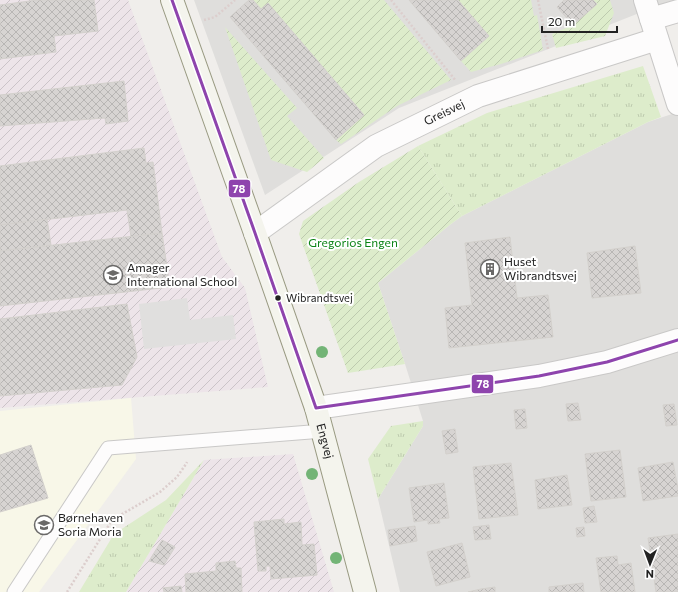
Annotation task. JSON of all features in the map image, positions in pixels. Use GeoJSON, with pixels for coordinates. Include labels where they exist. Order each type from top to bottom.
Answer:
{"type":"FeatureCollection","features":[{"type":"Feature","properties":{"kind":"street","name":"Engvej"},"geometry":{"type":"LineString","coordinates":[[172,0],[316,408],[365,592]]}},
{"type":"Feature","properties":{"kind":"street"},"geometry":{"type":"LineString","coordinates":[[678,11],[648,9],[678,104]]}},
{"type":"Feature","properties":{"kind":"street","name":"Greisvej"},"geometry":{"type":"LineString","coordinates":[[255,233],[376,146],[478,96],[657,39]]}},
{"type":"Feature","properties":{"kind":"street"},"geometry":{"type":"LineString","coordinates":[[316,408],[539,376],[607,362],[678,340]]}},
{"type":"Feature","properties":{"kind":"lane"},"geometry":{"type":"LineString","coordinates":[[14,592],[108,448],[323,431]]}},
{"type":"Feature","properties":{"kind":"path"},"geometry":{"type":"LineString","coordinates":[[181,26],[215,17],[235,0]]}},
{"type":"Feature","properties":{"kind":"path"},"geometry":{"type":"LineString","coordinates":[[391,0],[471,100]]}},
{"type":"Feature","properties":{"kind":"path"},"geometry":{"type":"LineString","coordinates":[[538,0],[552,73]]}},
{"type":"Feature","properties":{"kind":"path"},"geometry":{"type":"LineString","coordinates":[[67,592],[112,520],[160,492],[177,477],[186,464],[190,441]]}},
{"type":"Feature","properties":{"kind":"shaded area"},"geometry":{"type":"Polygon","coordinates":[[[0,0],[128,0],[222,257],[245,288],[268,387],[0,408],[0,0]]]}},
{"type":"Feature","properties":{"kind":"shaded area"},"geometry":{"type":"Polygon","coordinates":[[[194,0],[675,0],[399,108],[265,195],[194,0]]]}},
{"type":"Feature","properties":{"kind":"shaded area"},"geometry":{"type":"Polygon","coordinates":[[[678,112],[678,592],[400,592],[378,499],[423,426],[423,421],[378,283],[462,216],[648,122],[678,112]]]}},
{"type":"Feature","properties":{"kind":"shaded area"},"geometry":{"type":"Polygon","coordinates":[[[187,298],[190,320],[233,315],[236,339],[144,349],[139,304],[187,298]]]}},
{"type":"Feature","properties":{"kind":"shaded area","name":"Børnehaven Soria Moria"},"geometry":{"type":"Polygon","coordinates":[[[131,398],[136,459],[39,592],[0,592],[0,411],[131,398]]]}},
{"type":"Feature","properties":{"kind":"shaded area"},"geometry":{"type":"Polygon","coordinates":[[[293,454],[334,592],[126,592],[204,460],[293,454]]]}},
{"type":"Feature","properties":{"kind":"green space"},"geometry":{"type":"Polygon","coordinates":[[[253,0],[384,0],[451,80],[397,106],[341,144],[336,140],[364,115],[268,3],[261,9],[253,0]]]}},
{"type":"Feature","properties":{"kind":"green space"},"geometry":{"type":"Polygon","coordinates":[[[458,0],[531,0],[534,16],[537,15],[543,50],[471,72],[461,61],[489,36],[458,0]]]}},
{"type":"Feature","properties":{"kind":"green space"},"geometry":{"type":"Polygon","coordinates":[[[593,0],[610,0],[614,13],[605,36],[556,48],[552,34],[573,25],[596,5],[593,0]]]}},
{"type":"Feature","properties":{"kind":"green space"},"geometry":{"type":"Polygon","coordinates":[[[225,27],[297,108],[287,116],[324,158],[307,172],[271,160],[225,27]]]}},
{"type":"Feature","properties":{"kind":"green space"},"geometry":{"type":"Polygon","coordinates":[[[643,66],[661,117],[648,122],[462,216],[418,146],[487,113],[643,66]]]}},
{"type":"Feature","properties":{"kind":"green space","name":"Gregorios Engen"},"geometry":{"type":"Polygon","coordinates":[[[418,146],[462,216],[378,283],[405,364],[348,373],[299,234],[303,221],[359,182],[418,146]]]}},
{"type":"Feature","properties":{"kind":"green space"},"geometry":{"type":"Polygon","coordinates":[[[423,421],[423,426],[378,499],[368,459],[391,426],[423,421]]]}},
{"type":"Feature","properties":{"kind":"green space"},"geometry":{"type":"Polygon","coordinates":[[[204,460],[126,592],[79,592],[114,534],[166,500],[204,460]]]}},
{"type":"Feature","properties":{"kind":"building"},"geometry":{"type":"Polygon","coordinates":[[[37,0],[94,0],[98,31],[54,36],[56,52],[0,59],[0,5],[37,0]]]}},
{"type":"Feature","properties":{"kind":"building"},"geometry":{"type":"Polygon","coordinates":[[[249,0],[253,0],[261,9],[268,3],[364,115],[336,140],[230,17],[249,0]]]}},
{"type":"Feature","properties":{"kind":"building"},"geometry":{"type":"Polygon","coordinates":[[[409,0],[458,0],[489,36],[461,61],[409,0]]]}},
{"type":"Feature","properties":{"kind":"building"},"geometry":{"type":"Polygon","coordinates":[[[564,0],[593,0],[597,4],[573,25],[557,7],[564,0]]]}},
{"type":"Feature","properties":{"kind":"building"},"geometry":{"type":"Polygon","coordinates":[[[124,81],[128,121],[106,124],[105,118],[0,126],[0,95],[124,81]]]}},
{"type":"Feature","properties":{"kind":"building"},"geometry":{"type":"Polygon","coordinates":[[[144,148],[146,163],[153,162],[162,233],[131,237],[127,210],[0,225],[0,166],[144,148]]]}},
{"type":"Feature","properties":{"kind":"building"},"geometry":{"type":"Polygon","coordinates":[[[47,219],[51,245],[0,251],[0,225],[47,219]]]}},
{"type":"Feature","properties":{"kind":"building"},"geometry":{"type":"Polygon","coordinates":[[[162,233],[170,287],[0,306],[0,251],[162,233]]]}},
{"type":"Feature","properties":{"kind":"building","name":"Huset Wibrandtsvej"},"geometry":{"type":"Polygon","coordinates":[[[510,237],[517,298],[548,295],[553,337],[449,348],[445,308],[472,305],[465,243],[510,237]]]}},
{"type":"Feature","properties":{"kind":"building"},"geometry":{"type":"Polygon","coordinates":[[[635,246],[641,293],[592,298],[587,253],[635,246]]]}},
{"type":"Feature","properties":{"kind":"building"},"geometry":{"type":"Polygon","coordinates":[[[127,304],[137,357],[122,385],[0,396],[0,319],[127,304]]]}},
{"type":"Feature","properties":{"kind":"building"},"geometry":{"type":"Polygon","coordinates":[[[578,403],[581,420],[568,421],[566,404],[578,403]]]}},
{"type":"Feature","properties":{"kind":"building"},"geometry":{"type":"Polygon","coordinates":[[[674,404],[677,425],[666,426],[663,405],[674,404]]]}},
{"type":"Feature","properties":{"kind":"building"},"geometry":{"type":"Polygon","coordinates":[[[525,409],[527,428],[516,429],[514,410],[525,409]]]}},
{"type":"Feature","properties":{"kind":"building"},"geometry":{"type":"Polygon","coordinates":[[[455,429],[458,452],[446,454],[442,431],[455,429]]]}},
{"type":"Feature","properties":{"kind":"building"},"geometry":{"type":"Polygon","coordinates":[[[31,445],[48,498],[0,512],[0,455],[31,445]]]}},
{"type":"Feature","properties":{"kind":"building"},"geometry":{"type":"Polygon","coordinates":[[[620,450],[626,497],[591,501],[585,454],[620,450]]]}},
{"type":"Feature","properties":{"kind":"building"},"geometry":{"type":"Polygon","coordinates":[[[673,462],[678,496],[643,501],[638,468],[673,462]]]}},
{"type":"Feature","properties":{"kind":"building"},"geometry":{"type":"Polygon","coordinates":[[[511,463],[518,515],[479,519],[473,467],[511,463]]]}},
{"type":"Feature","properties":{"kind":"building"},"geometry":{"type":"Polygon","coordinates":[[[567,475],[572,505],[538,509],[535,480],[567,475]]]}},
{"type":"Feature","properties":{"kind":"building"},"geometry":{"type":"Polygon","coordinates":[[[444,483],[449,518],[439,519],[440,523],[428,524],[428,520],[414,522],[409,488],[444,483]]]}},
{"type":"Feature","properties":{"kind":"building"},"geometry":{"type":"Polygon","coordinates":[[[594,506],[597,522],[585,523],[583,508],[594,506]]]}},
{"type":"Feature","properties":{"kind":"building"},"geometry":{"type":"Polygon","coordinates":[[[284,519],[284,524],[301,522],[302,545],[314,544],[317,575],[271,579],[270,566],[266,566],[266,571],[258,571],[254,522],[284,519]]]}},
{"type":"Feature","properties":{"kind":"building"},"geometry":{"type":"Polygon","coordinates":[[[489,525],[491,539],[475,540],[473,527],[489,525]]]}},
{"type":"Feature","properties":{"kind":"building"},"geometry":{"type":"Polygon","coordinates":[[[415,526],[417,541],[390,546],[388,530],[415,526]]]}},
{"type":"Feature","properties":{"kind":"building"},"geometry":{"type":"Polygon","coordinates":[[[584,527],[585,536],[577,537],[576,528],[584,527]]]}},
{"type":"Feature","properties":{"kind":"building"},"geometry":{"type":"Polygon","coordinates":[[[678,534],[678,592],[656,592],[648,538],[678,534]]]}},
{"type":"Feature","properties":{"kind":"building"},"geometry":{"type":"Polygon","coordinates":[[[162,540],[175,547],[164,565],[149,561],[162,540]]]}},
{"type":"Feature","properties":{"kind":"building"},"geometry":{"type":"Polygon","coordinates":[[[462,543],[470,577],[436,586],[427,552],[462,543]]]}},
{"type":"Feature","properties":{"kind":"building"},"geometry":{"type":"Polygon","coordinates":[[[617,556],[618,565],[631,563],[635,592],[601,592],[596,558],[617,556]]]}},
{"type":"Feature","properties":{"kind":"building"},"geometry":{"type":"Polygon","coordinates":[[[235,561],[236,568],[241,568],[242,592],[186,592],[185,574],[216,571],[216,563],[235,561]]]}},
{"type":"Feature","properties":{"kind":"building"},"geometry":{"type":"Polygon","coordinates":[[[583,583],[584,592],[549,592],[549,587],[583,583]]]}},
{"type":"Feature","properties":{"kind":"building"},"geometry":{"type":"Polygon","coordinates":[[[181,586],[182,592],[164,592],[163,588],[181,586]]]}},
{"type":"Feature","properties":{"kind":"building"},"geometry":{"type":"Polygon","coordinates":[[[495,587],[495,592],[468,592],[481,589],[495,587]]]}},
{"type":"Feature","properties":{"kind":"transit line","name":"78"},"geometry":{"type":"LineString","coordinates":[[172,0],[316,408],[539,376],[607,362],[678,340]]}},
{"type":"Feature","properties":{"kind":"place","name":"Huset Wibrandtsvej"},"geometry":{"type":"Point","coordinates":[490,269]}},
{"type":"Feature","properties":{"kind":"place","name":"Amager International School"},"geometry":{"type":"Point","coordinates":[113,275]}},
{"type":"Feature","properties":{"kind":"place","name":"Wibrandtsvej"},"geometry":{"type":"Point","coordinates":[278,298]}},
{"type":"Feature","properties":{"kind":"place","name":"Børnehaven Soria Moria"},"geometry":{"type":"Point","coordinates":[44,525]}}]}
